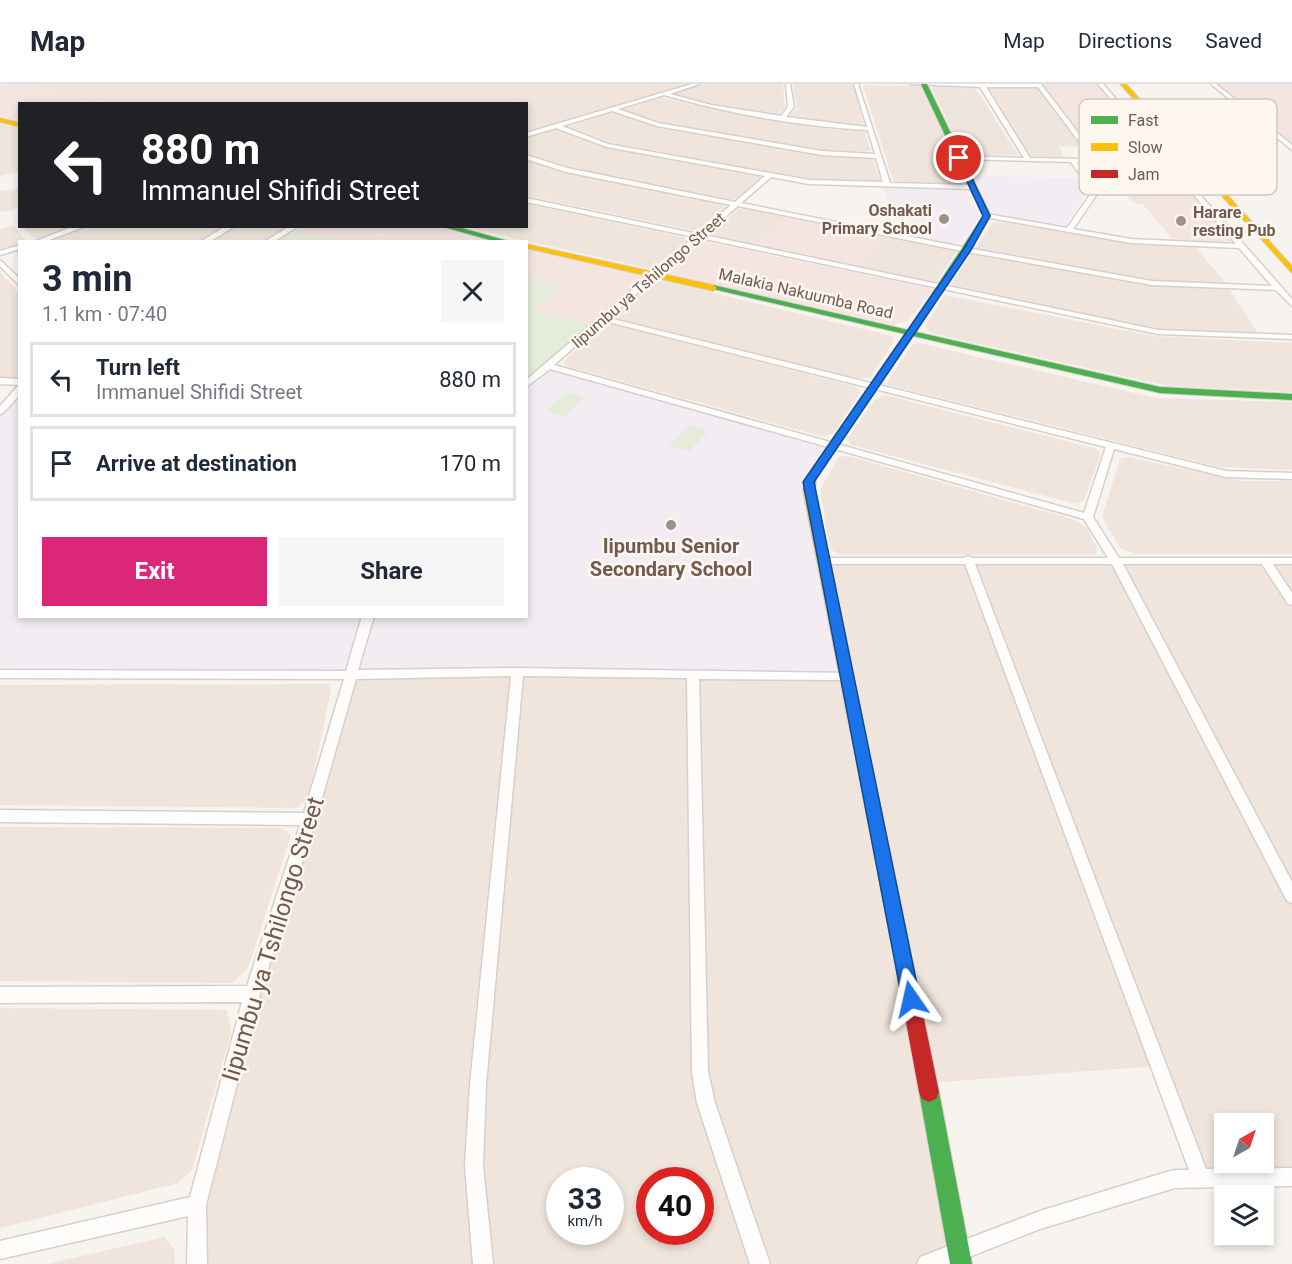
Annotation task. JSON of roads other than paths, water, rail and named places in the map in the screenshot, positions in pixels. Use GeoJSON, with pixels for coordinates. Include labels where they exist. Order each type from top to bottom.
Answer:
{"type":"FeatureCollection","features":[{"type":"Feature","properties":{"kind":"main road"},"geometry":{"type":"LineString","coordinates":[[924,84],[987,216],[967,250],[809,482],[961,1258]]}},
{"type":"Feature","properties":{"kind":"main road"},"geometry":{"type":"LineString","coordinates":[[1123,84],[1138,99]]}},
{"type":"Feature","properties":{"kind":"main road"},"geometry":{"type":"LineString","coordinates":[[1132,84],[1145,99]]}},
{"type":"Feature","properties":{"kind":"main road"},"geometry":{"type":"LineString","coordinates":[[0,120],[18,124]]}},
{"type":"Feature","properties":{"kind":"main road"},"geometry":{"type":"LineString","coordinates":[[1229,195],[1292,271]]}},
{"type":"Feature","properties":{"kind":"main road"},"geometry":{"type":"LineString","coordinates":[[1234,195],[1292,254]]}},
{"type":"Feature","properties":{"kind":"main road"},"geometry":{"type":"LineString","coordinates":[[450,228],[500,240]]}},
{"type":"Feature","properties":{"kind":"main road","name":"Malakia Nakuumba Road"},"geometry":{"type":"LineString","coordinates":[[528,246],[1160,390],[1292,397]]}},
{"type":"Feature","properties":{"kind":"street"},"geometry":{"type":"LineString","coordinates":[[528,134],[698,84]]}},
{"type":"Feature","properties":{"kind":"street"},"geometry":{"type":"LineString","coordinates":[[782,118],[791,107],[788,84]]}},
{"type":"Feature","properties":{"kind":"street"},"geometry":{"type":"LineString","coordinates":[[856,84],[887,184]]}},
{"type":"Feature","properties":{"kind":"street"},"geometry":{"type":"LineString","coordinates":[[912,84],[1039,85],[1079,138]]}},
{"type":"Feature","properties":{"kind":"street"},"geometry":{"type":"LineString","coordinates":[[1100,84],[1113,99]]}},
{"type":"Feature","properties":{"kind":"street"},"geometry":{"type":"LineString","coordinates":[[1213,84],[1232,99]]}},
{"type":"Feature","properties":{"kind":"street"},"geometry":{"type":"LineString","coordinates":[[982,85],[1028,159]]}},
{"type":"Feature","properties":{"kind":"street"},"geometry":{"type":"LineString","coordinates":[[664,94],[699,104],[841,127],[870,129]]}},
{"type":"Feature","properties":{"kind":"street"},"geometry":{"type":"LineString","coordinates":[[612,110],[657,124],[810,151],[878,156]]}},
{"type":"Feature","properties":{"kind":"street"},"geometry":{"type":"LineString","coordinates":[[557,126],[607,145],[818,183],[973,187]]}},
{"type":"Feature","properties":{"kind":"street"},"geometry":{"type":"LineString","coordinates":[[1277,136],[1292,148]]}},
{"type":"Feature","properties":{"kind":"street"},"geometry":{"type":"LineString","coordinates":[[528,158],[566,170],[967,250],[1152,284],[1278,288]]}},
{"type":"Feature","properties":{"kind":"street"},"geometry":{"type":"LineString","coordinates":[[959,158],[1079,160]]}},
{"type":"Feature","properties":{"kind":"street"},"geometry":{"type":"LineString","coordinates":[[1072,160],[1079,170]]}},
{"type":"Feature","properties":{"kind":"street","name":"Iipumbu ya Tshilongo Street"},"geometry":{"type":"LineString","coordinates":[[528,383],[770,175]]}},
{"type":"Feature","properties":{"kind":"street"},"geometry":{"type":"LineString","coordinates":[[1069,230],[1093,195]]}},
{"type":"Feature","properties":{"kind":"street"},"geometry":{"type":"LineString","coordinates":[[1196,195],[1292,304]]}},
{"type":"Feature","properties":{"kind":"street"},"geometry":{"type":"LineString","coordinates":[[528,200],[1169,334],[1292,338]]}},
{"type":"Feature","properties":{"kind":"street"},"geometry":{"type":"LineString","coordinates":[[987,216],[1140,242],[1240,246]]}},
{"type":"Feature","properties":{"kind":"street"},"geometry":{"type":"LineString","coordinates":[[42,240],[77,228]]}},
{"type":"Feature","properties":{"kind":"street"},"geometry":{"type":"LineString","coordinates":[[207,240],[228,228]]}},
{"type":"Feature","properties":{"kind":"street"},"geometry":{"type":"LineString","coordinates":[[271,240],[292,228]]}},
{"type":"Feature","properties":{"kind":"street"},"geometry":{"type":"LineString","coordinates":[[0,253],[18,248]]}},
{"type":"Feature","properties":{"kind":"street"},"geometry":{"type":"LineString","coordinates":[[0,262],[18,282]]}},
{"type":"Feature","properties":{"kind":"street"},"geometry":{"type":"LineString","coordinates":[[603,319],[1110,447],[1226,474],[1292,476]]}},
{"type":"Feature","properties":{"kind":"street"},"geometry":{"type":"LineString","coordinates":[[548,366],[1088,517],[1115,560],[1292,896]]}},
{"type":"Feature","properties":{"kind":"street"},"geometry":{"type":"LineString","coordinates":[[0,381],[18,382]]}},
{"type":"Feature","properties":{"kind":"street"},"geometry":{"type":"LineString","coordinates":[[0,411],[18,393]]}},
{"type":"Feature","properties":{"kind":"street"},"geometry":{"type":"LineString","coordinates":[[1088,517],[1110,447]]}},
{"type":"Feature","properties":{"kind":"street"},"geometry":{"type":"LineString","coordinates":[[968,560],[1201,1179]]}},
{"type":"Feature","properties":{"kind":"street"},"geometry":{"type":"LineString","coordinates":[[824,561],[1292,561]]}},
{"type":"Feature","properties":{"kind":"street"},"geometry":{"type":"LineString","coordinates":[[1265,561],[1292,601]]}},
{"type":"Feature","properties":{"kind":"street","name":"Iipumbu ya Tshilongo Street"},"geometry":{"type":"LineString","coordinates":[[197,1264],[197,1205],[252,994],[309,819],[367,618]]}},
{"type":"Feature","properties":{"kind":"street"},"geometry":{"type":"LineString","coordinates":[[0,674],[350,675],[517,672],[846,676]]}},
{"type":"Feature","properties":{"kind":"street"},"geometry":{"type":"LineString","coordinates":[[483,1264],[474,1166],[478,1085],[517,672]]}},
{"type":"Feature","properties":{"kind":"street"},"geometry":{"type":"LineString","coordinates":[[693,674],[700,1072],[706,1103],[760,1264]]}},
{"type":"Feature","properties":{"kind":"street"},"geometry":{"type":"LineString","coordinates":[[0,816],[309,819]]}},
{"type":"Feature","properties":{"kind":"street"},"geometry":{"type":"LineString","coordinates":[[0,995],[252,994]]}},
{"type":"Feature","properties":{"kind":"street"},"geometry":{"type":"LineString","coordinates":[[927,1264],[961,1258],[1040,1220],[1174,1179],[1292,1177]]}},
{"type":"Feature","properties":{"kind":"street"},"geometry":{"type":"LineString","coordinates":[[0,1250],[197,1205]]}},
{"type":"Feature","properties":{"kind":"place","name":"Oshakati Primary School"},"geometry":{"type":"Point","coordinates":[944,219]}},
{"type":"Feature","properties":{"kind":"place","name":"Harare resting Pub"},"geometry":{"type":"Point","coordinates":[1181,221]}},
{"type":"Feature","properties":{"kind":"place","name":"Iipumbu Senior Secondary School"},"geometry":{"type":"Point","coordinates":[671,525]}}]}
